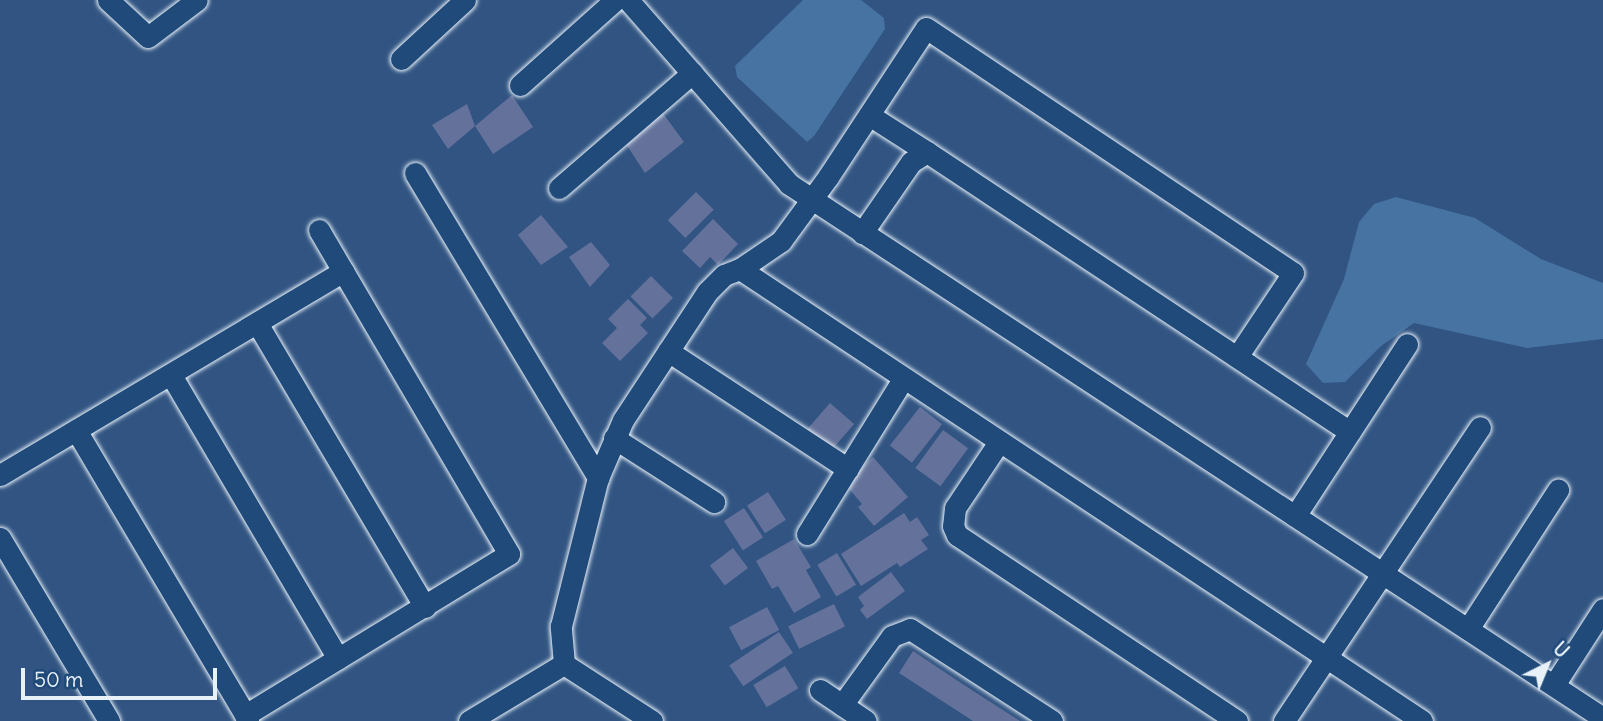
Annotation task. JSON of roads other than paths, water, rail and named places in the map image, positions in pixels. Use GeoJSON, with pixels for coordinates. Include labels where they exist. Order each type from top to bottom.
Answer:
{"type":"FeatureCollection","features":[{"type":"Feature","properties":{"kind":"street"},"geometry":{"type":"LineString","coordinates":[[108,0],[148,37],[197,0]]}},
{"type":"Feature","properties":{"kind":"street"},"geometry":{"type":"LineString","coordinates":[[401,59],[465,0]]}},
{"type":"Feature","properties":{"kind":"street"},"geometry":{"type":"LineString","coordinates":[[520,85],[615,0]]}},
{"type":"Feature","properties":{"kind":"street"},"geometry":{"type":"LineString","coordinates":[[628,0],[789,184],[1603,718]]}},
{"type":"Feature","properties":{"kind":"street"},"geometry":{"type":"LineString","coordinates":[[564,664],[561,626],[598,478],[614,438],[668,351],[716,282],[781,242],[812,200],[926,28],[1293,273],[1237,357]]}},
{"type":"Feature","properties":{"kind":"street"},"geometry":{"type":"LineString","coordinates":[[559,188],[692,73]]}},
{"type":"Feature","properties":{"kind":"street"},"geometry":{"type":"LineString","coordinates":[[869,115],[1350,432]]}},
{"type":"Feature","properties":{"kind":"street"},"geometry":{"type":"LineString","coordinates":[[862,233],[911,162],[927,152]]}},
{"type":"Feature","properties":{"kind":"street"},"geometry":{"type":"LineString","coordinates":[[415,173],[598,478]]}},
{"type":"Feature","properties":{"kind":"street"},"geometry":{"type":"LineString","coordinates":[[76,430],[246,718],[509,554],[318,230]]}},
{"type":"Feature","properties":{"kind":"street"},"geometry":{"type":"LineString","coordinates":[[740,269],[1422,721]]}},
{"type":"Feature","properties":{"kind":"street"},"geometry":{"type":"LineString","coordinates":[[0,474],[343,271]]}},
{"type":"Feature","properties":{"kind":"street"},"geometry":{"type":"LineString","coordinates":[[257,323],[425,607]]}},
{"type":"Feature","properties":{"kind":"street"},"geometry":{"type":"LineString","coordinates":[[1295,516],[1407,344]]}},
{"type":"Feature","properties":{"kind":"street"},"geometry":{"type":"LineString","coordinates":[[668,351],[848,469]]}},
{"type":"Feature","properties":{"kind":"street"},"geometry":{"type":"LineString","coordinates":[[171,375],[338,659]]}},
{"type":"Feature","properties":{"kind":"street"},"geometry":{"type":"LineString","coordinates":[[807,534],[903,379]]}},
{"type":"Feature","properties":{"kind":"street"},"geometry":{"type":"LineString","coordinates":[[1284,721],[1480,427]]}},
{"type":"Feature","properties":{"kind":"street"},"geometry":{"type":"LineString","coordinates":[[614,438],[714,502]]}},
{"type":"Feature","properties":{"kind":"street"},"geometry":{"type":"LineString","coordinates":[[999,442],[955,508],[953,526],[957,535],[1237,721]]}},
{"type":"Feature","properties":{"kind":"street"},"geometry":{"type":"LineString","coordinates":[[1468,629],[1558,490]]}},
{"type":"Feature","properties":{"kind":"street"},"geometry":{"type":"LineString","coordinates":[[0,538],[108,721]]}},
{"type":"Feature","properties":{"kind":"street"},"geometry":{"type":"LineString","coordinates":[[1554,685],[1603,609]]}},
{"type":"Feature","properties":{"kind":"street"},"geometry":{"type":"LineString","coordinates":[[842,705],[892,636],[910,629],[1052,721]]}},
{"type":"Feature","properties":{"kind":"street"},"geometry":{"type":"LineString","coordinates":[[469,721],[564,664]]}},
{"type":"Feature","properties":{"kind":"street"},"geometry":{"type":"LineString","coordinates":[[564,664],[652,721]]}},
{"type":"Feature","properties":{"kind":"street"},"geometry":{"type":"LineString","coordinates":[[820,690],[866,721]]}},
{"type":"Feature","properties":{"kind":"water"},"geometry":{"type":"Polygon","coordinates":[[[803,0],[861,0],[884,18],[885,29],[814,136],[807,142],[737,77],[735,66],[803,0]]]}},
{"type":"Feature","properties":{"kind":"water"},"geometry":{"type":"Polygon","coordinates":[[[1396,197],[1475,218],[1541,259],[1603,283],[1603,339],[1527,348],[1414,323],[1381,346],[1345,382],[1323,383],[1306,364],[1344,279],[1359,222],[1374,204],[1396,197]]]}}]}
